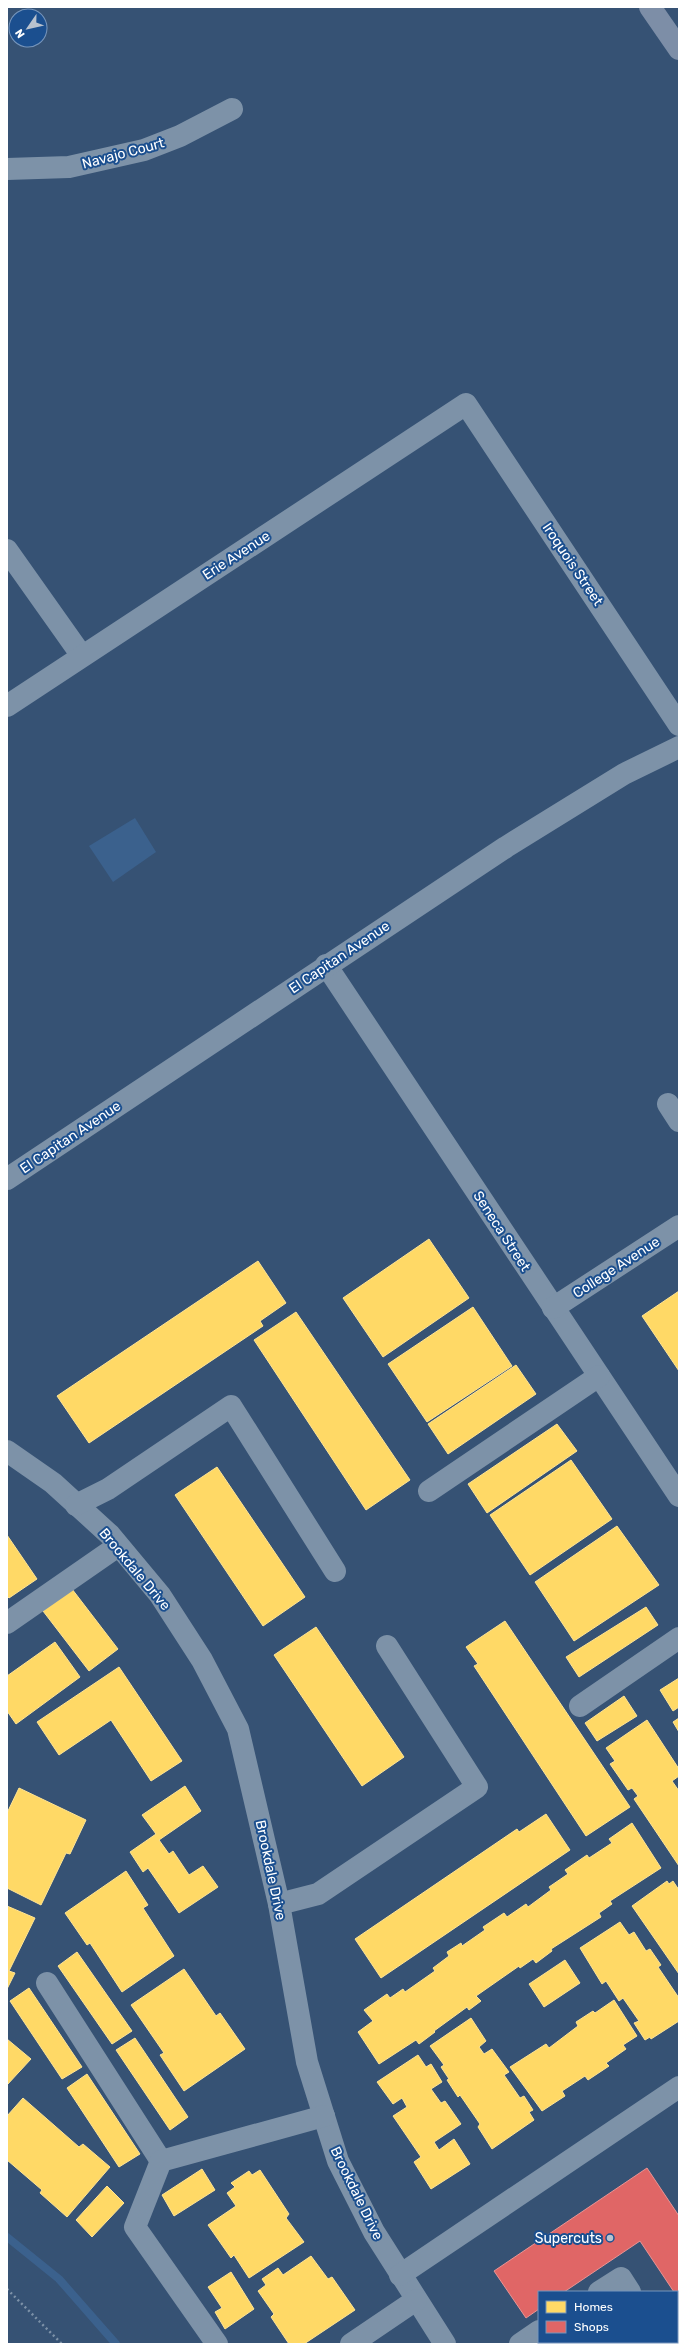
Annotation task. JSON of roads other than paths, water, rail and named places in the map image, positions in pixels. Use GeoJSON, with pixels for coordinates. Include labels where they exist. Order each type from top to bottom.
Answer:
{"type":"FeatureCollection","features":[{"type":"Feature","properties":{"kind":"main road"},"geometry":{"type":"LineString","coordinates":[[650,7],[675,36]]}},
{"type":"Feature","properties":{"kind":"street","name":"Navajo Court"},"geometry":{"type":"LineString","coordinates":[[7,169],[69,167],[144,150],[180,136],[232,109]]}},
{"type":"Feature","properties":{"kind":"street","name":"Erie Avenue"},"geometry":{"type":"LineString","coordinates":[[7,706],[466,404]]}},
{"type":"Feature","properties":{"kind":"street","name":"Iroquois Street"},"geometry":{"type":"LineString","coordinates":[[466,404],[679,724]]}},
{"type":"Feature","properties":{"kind":"street"},"geometry":{"type":"LineString","coordinates":[[7,550],[82,656]]}},
{"type":"Feature","properties":{"kind":"street","name":"El Capitan Avenue"},"geometry":{"type":"LineString","coordinates":[[7,1179],[506,846],[624,774],[679,747]]}},
{"type":"Feature","properties":{"kind":"street","name":"Seneca Street"},"geometry":{"type":"LineString","coordinates":[[326,965],[679,1496]]}},
{"type":"Feature","properties":{"kind":"street","name":"College Avenue"},"geometry":{"type":"LineString","coordinates":[[553,1308],[679,1226]]}},
{"type":"Feature","properties":{"kind":"street"},"geometry":{"type":"LineString","coordinates":[[429,1491],[599,1376]]}},
{"type":"Feature","properties":{"kind":"street"},"geometry":{"type":"LineString","coordinates":[[76,1505],[108,1489],[231,1406],[335,1571]]}},
{"type":"Feature","properties":{"kind":"street","name":"Brookdale Drive"},"geometry":{"type":"LineString","coordinates":[[7,1451],[53,1483],[118,1546],[160,1595],[202,1660],[238,1729],[279,1904],[307,2062],[338,2161],[374,2232],[445,2344]]}},
{"type":"Feature","properties":{"kind":"street"},"geometry":{"type":"LineString","coordinates":[[7,1623],[118,1546]]}},
{"type":"Feature","properties":{"kind":"street"},"geometry":{"type":"LineString","coordinates":[[580,1706],[679,1638]]}},
{"type":"Feature","properties":{"kind":"street"},"geometry":{"type":"LineString","coordinates":[[279,1904],[318,1894],[477,1787],[386,1646]]}},
{"type":"Feature","properties":{"kind":"street"},"geometry":{"type":"LineString","coordinates":[[47,1983],[161,2161]]}},
{"type":"Feature","properties":{"kind":"street"},"geometry":{"type":"LineString","coordinates":[[400,2275],[679,2087]]}},
{"type":"Feature","properties":{"kind":"street"},"geometry":{"type":"LineString","coordinates":[[161,2161],[324,2116]]}},
{"type":"Feature","properties":{"kind":"street"},"geometry":{"type":"LineString","coordinates":[[161,2161],[135,2226],[217,2344]]}},
{"type":"Feature","properties":{"kind":"street"},"geometry":{"type":"LineString","coordinates":[[601,2291],[621,2278],[629,2291]]}},
{"type":"Feature","properties":{"kind":"street"},"geometry":{"type":"LineString","coordinates":[[352,2344],[416,2300]]}},
{"type":"Feature","properties":{"kind":"street"},"geometry":{"type":"LineString","coordinates":[[520,2344],[538,2332]]}},
{"type":"Feature","properties":{"kind":"water"},"geometry":{"type":"Polygon","coordinates":[[[135,818],[156,852],[113,882],[89,846],[135,818]]]}},
{"type":"Feature","properties":{"kind":"waterway"},"geometry":{"type":"LineString","coordinates":[[7,2237],[59,2279],[116,2344]]}},
{"type":"Feature","properties":{"kind":"place","name":"Supercuts"},"geometry":{"type":"Point","coordinates":[610,2238]}}]}
